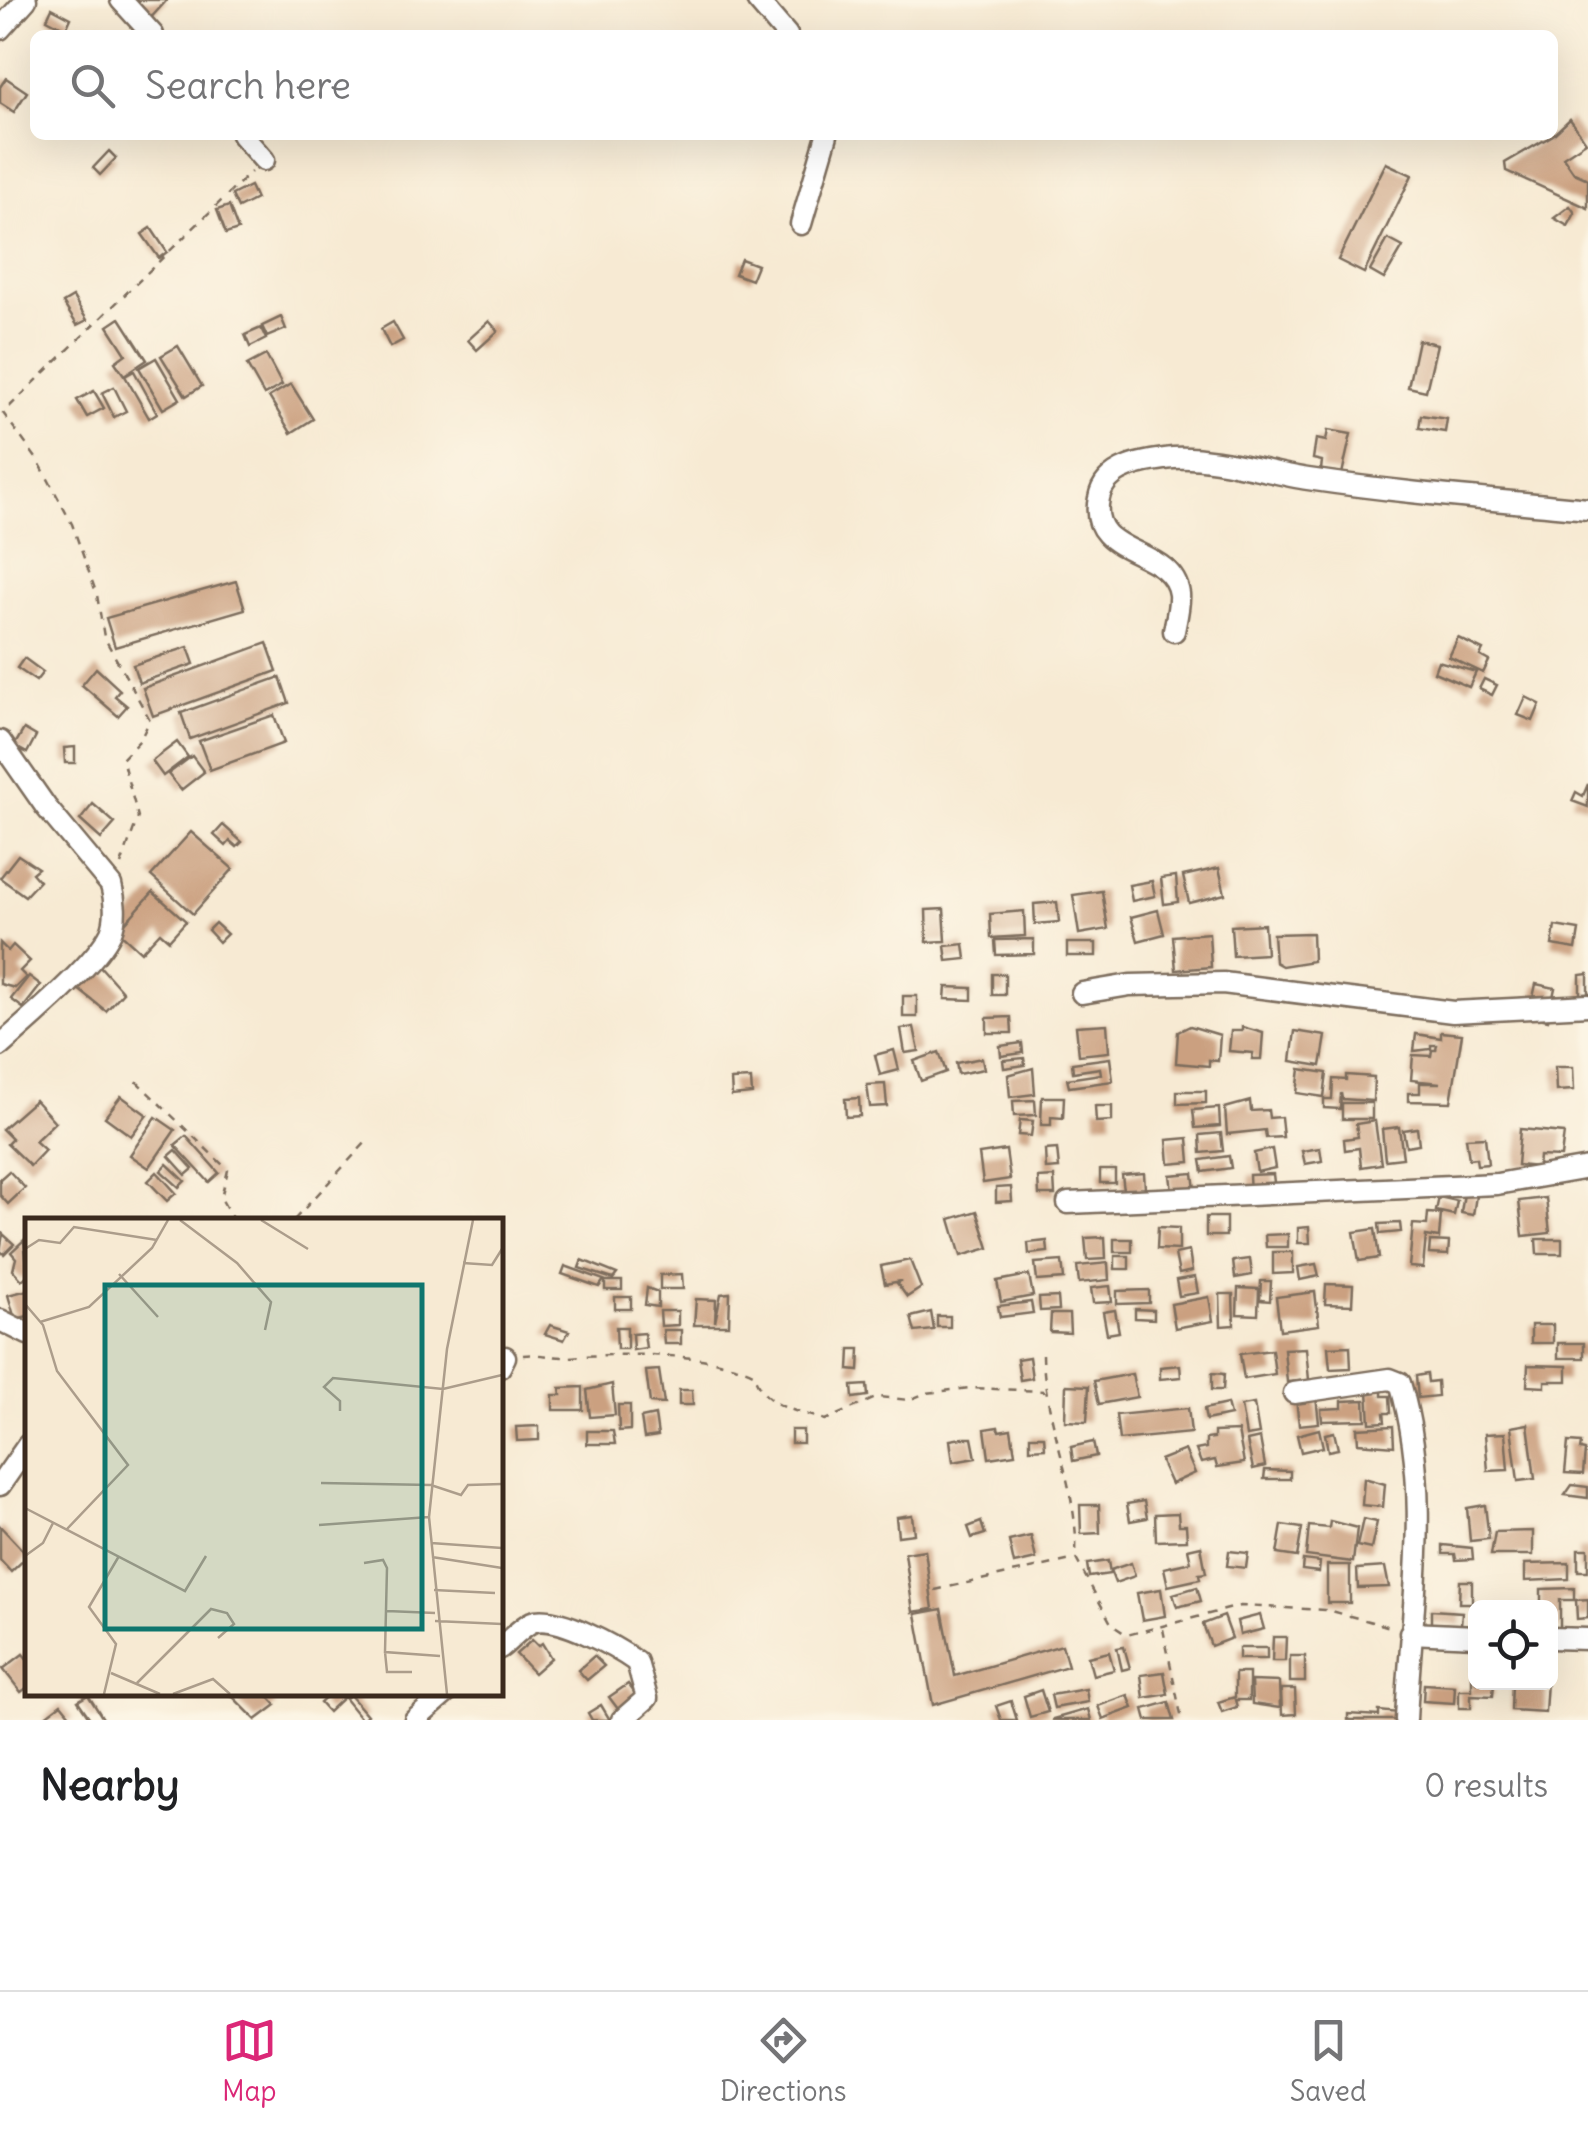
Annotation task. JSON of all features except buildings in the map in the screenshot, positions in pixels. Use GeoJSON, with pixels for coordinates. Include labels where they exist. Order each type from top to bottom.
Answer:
{"type":"FeatureCollection","features":[{"type":"Feature","properties":{"kind":"street"},"geometry":{"type":"LineString","coordinates":[[0,29],[26,0]]}},
{"type":"Feature","properties":{"kind":"street"},"geometry":{"type":"LineString","coordinates":[[122,0],[149,30]]}},
{"type":"Feature","properties":{"kind":"street"},"geometry":{"type":"LineString","coordinates":[[757,0],[783,30]]}},
{"type":"Feature","properties":{"kind":"street"},"geometry":{"type":"LineString","coordinates":[[246,140],[264,160]]}},
{"type":"Feature","properties":{"kind":"street"},"geometry":{"type":"LineString","coordinates":[[801,224],[826,140]]}},
{"type":"Feature","properties":{"kind":"street"},"geometry":{"type":"LineString","coordinates":[[1174,632],[1179,595],[1175,582],[1164,567],[1117,544],[1102,530],[1096,513],[1099,493],[1111,474],[1139,464],[1177,458],[1312,480],[1588,510]]}},
{"type":"Feature","properties":{"kind":"street"},"geometry":{"type":"LineString","coordinates":[[0,741],[90,864],[111,885],[115,901],[111,932],[63,988],[0,1046]]}},
{"type":"Feature","properties":{"kind":"street"},"geometry":{"type":"LineString","coordinates":[[1082,993],[1130,984],[1223,983],[1453,1012],[1588,1005]]}},
{"type":"Feature","properties":{"kind":"street"},"geometry":{"type":"LineString","coordinates":[[1068,1203],[1497,1184],[1588,1168]]}},
{"type":"Feature","properties":{"kind":"street"},"geometry":{"type":"LineString","coordinates":[[0,1320],[25,1332]]}},
{"type":"Feature","properties":{"kind":"street"},"geometry":{"type":"LineString","coordinates":[[1294,1393],[1385,1379],[1400,1384],[1418,1488],[1418,1547],[1406,1720]]}},
{"type":"Feature","properties":{"kind":"street"},"geometry":{"type":"LineString","coordinates":[[0,1485],[25,1449]]}},
{"type":"Feature","properties":{"kind":"street"},"geometry":{"type":"LineString","coordinates":[[502,1646],[532,1622],[548,1621],[610,1643],[637,1662],[647,1698],[622,1720]]}},
{"type":"Feature","properties":{"kind":"street"},"geometry":{"type":"LineString","coordinates":[[1410,1632],[1468,1636]]}},
{"type":"Feature","properties":{"kind":"street"},"geometry":{"type":"LineString","coordinates":[[1558,1638],[1588,1639]]}},
{"type":"Feature","properties":{"kind":"street"},"geometry":{"type":"LineString","coordinates":[[415,1720],[444,1695]]}},
{"type":"Feature","properties":{"kind":"path"},"geometry":{"type":"LineString","coordinates":[[90,864],[116,873],[130,850],[138,818],[122,758],[140,740],[150,720],[104,637],[96,595],[72,524],[39,462],[3,413],[264,160]]}},
{"type":"Feature","properties":{"kind":"path"},"geometry":{"type":"LineString","coordinates":[[136,1081],[228,1170],[221,1198],[232,1218]]}},
{"type":"Feature","properties":{"kind":"path"},"geometry":{"type":"LineString","coordinates":[[296,1218],[367,1141]]}},
{"type":"Feature","properties":{"kind":"path"},"geometry":{"type":"LineString","coordinates":[[502,1362],[535,1353],[566,1357],[676,1355],[703,1363],[731,1362],[753,1373],[758,1390],[774,1406],[825,1420],[878,1397],[909,1400],[926,1393],[970,1388],[1044,1392]]}},
{"type":"Feature","properties":{"kind":"path"},"geometry":{"type":"LineString","coordinates":[[1043,1354],[1044,1392],[1069,1475],[1076,1559],[1107,1618],[1119,1632],[1137,1635],[1240,1606],[1328,1610],[1410,1632]]}},
{"type":"Feature","properties":{"kind":"path"},"geometry":{"type":"LineString","coordinates":[[935,1590],[975,1578],[1000,1577],[1076,1559]]}},
{"type":"Feature","properties":{"kind":"path"},"geometry":{"type":"LineString","coordinates":[[1162,1628],[1182,1720]]}}]}
